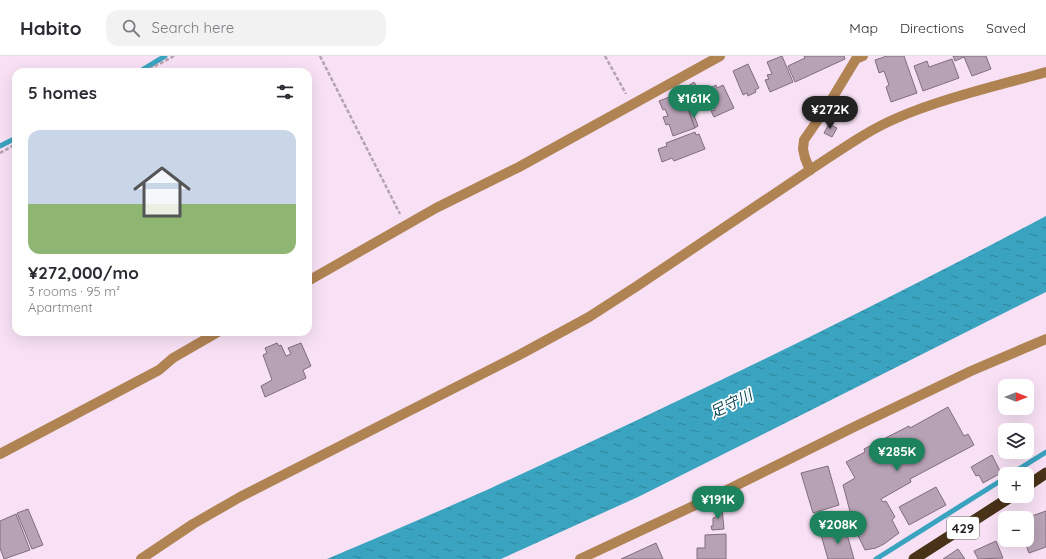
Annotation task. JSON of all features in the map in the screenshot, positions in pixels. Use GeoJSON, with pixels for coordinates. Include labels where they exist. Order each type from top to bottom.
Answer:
{"type":"FeatureCollection","features":[{"type":"Feature","properties":{"kind":"highway"},"geometry":{"type":"LineString","coordinates":[[1034,481],[1046,473]]}},
{"type":"Feature","properties":{"kind":"highway","name":"429"},"geometry":{"type":"LineString","coordinates":[[914,559],[1001,503]]}},
{"type":"Feature","properties":{"kind":"street"},"geometry":{"type":"LineString","coordinates":[[312,279],[436,208],[519,167],[720,56]]}},
{"type":"Feature","properties":{"kind":"street"},"geometry":{"type":"LineString","coordinates":[[810,170],[804,158],[804,140],[827,107],[857,57]]}},
{"type":"Feature","properties":{"kind":"street"},"geometry":{"type":"LineString","coordinates":[[141,559],[193,524],[240,497],[521,354],[589,317],[810,170],[864,136],[896,119],[927,106],[1046,72]]}},
{"type":"Feature","properties":{"kind":"street"},"geometry":{"type":"LineString","coordinates":[[0,454],[159,370],[173,358],[211,336]]}},
{"type":"Feature","properties":{"kind":"street"},"geometry":{"type":"LineString","coordinates":[[580,559],[719,494],[971,371],[1046,340]]}},
{"type":"Feature","properties":{"kind":"path"},"geometry":{"type":"LineString","coordinates":[[152,68],[174,56]]}},
{"type":"Feature","properties":{"kind":"path"},"geometry":{"type":"LineString","coordinates":[[320,56],[406,225]]}},
{"type":"Feature","properties":{"kind":"path"},"geometry":{"type":"LineString","coordinates":[[605,56],[632,105]]}},
{"type":"Feature","properties":{"kind":"path"},"geometry":{"type":"LineString","coordinates":[[0,153],[12,146]]}},
{"type":"Feature","properties":{"kind":"water","name":"足守川"},"geometry":{"type":"Polygon","coordinates":[[[1046,216],[1046,292],[638,497],[501,559],[327,559],[489,489],[630,424],[839,322],[1046,216]]]}},
{"type":"Feature","properties":{"kind":"building"},"geometry":{"type":"Polygon","coordinates":[[[782,56],[793,82],[770,92],[765,80],[769,79],[767,75],[772,74],[767,62],[782,56]]]}},
{"type":"Feature","properties":{"kind":"building"},"geometry":{"type":"Polygon","coordinates":[[[804,56],[844,56],[845,59],[795,82],[788,66],[805,58],[804,56]]]}},
{"type":"Feature","properties":{"kind":"building"},"geometry":{"type":"Polygon","coordinates":[[[887,56],[904,56],[917,93],[891,102],[886,87],[889,85],[884,71],[879,73],[875,60],[887,56]]]}},
{"type":"Feature","properties":{"kind":"building"},"geometry":{"type":"Polygon","coordinates":[[[953,56],[986,56],[991,69],[972,76],[964,57],[955,61],[953,56]]]}},
{"type":"Feature","properties":{"kind":"building"},"geometry":{"type":"Polygon","coordinates":[[[952,59],[959,78],[923,91],[914,66],[927,61],[929,67],[952,59]]]}},
{"type":"Feature","properties":{"kind":"building"},"geometry":{"type":"Polygon","coordinates":[[[748,64],[759,88],[755,90],[756,92],[748,96],[747,93],[743,95],[733,71],[748,64]]]}},
{"type":"Feature","properties":{"kind":"building"},"geometry":{"type":"Polygon","coordinates":[[[694,82],[707,105],[700,109],[688,86],[694,82]]]}},
{"type":"Feature","properties":{"kind":"building"},"geometry":{"type":"Polygon","coordinates":[[[716,85],[717,88],[723,85],[734,108],[714,117],[711,111],[715,110],[706,90],[716,85]]]}},
{"type":"Feature","properties":{"kind":"building"},"geometry":{"type":"Polygon","coordinates":[[[681,91],[695,128],[673,136],[669,124],[666,125],[663,117],[668,116],[665,109],[663,110],[659,101],[672,96],[671,94],[681,91]]]}},
{"type":"Feature","properties":{"kind":"building"},"geometry":{"type":"Polygon","coordinates":[[[692,110],[698,126],[695,128],[689,111],[692,110]]]}},
{"type":"Feature","properties":{"kind":"building"},"geometry":{"type":"Polygon","coordinates":[[[829,124],[837,128],[832,137],[824,133],[829,124]]]}},
{"type":"Feature","properties":{"kind":"building"},"geometry":{"type":"Polygon","coordinates":[[[695,132],[696,135],[699,134],[705,149],[674,161],[672,158],[662,162],[658,149],[667,146],[666,143],[695,132]]]}},
{"type":"Feature","properties":{"kind":"building"},"geometry":{"type":"Polygon","coordinates":[[[277,343],[279,346],[281,345],[286,356],[291,354],[288,348],[301,343],[311,366],[303,370],[306,378],[265,397],[261,386],[272,380],[263,355],[267,353],[265,348],[277,343]]]}},
{"type":"Feature","properties":{"kind":"building"},"geometry":{"type":"Polygon","coordinates":[[[948,407],[964,436],[968,434],[974,445],[910,479],[911,482],[881,499],[883,502],[886,501],[895,517],[892,520],[899,533],[876,548],[865,550],[851,521],[852,519],[843,485],[855,478],[846,462],[865,452],[864,449],[909,426],[910,428],[948,407]]]}},
{"type":"Feature","properties":{"kind":"building"},"geometry":{"type":"Polygon","coordinates":[[[992,455],[998,467],[998,475],[983,483],[979,475],[976,476],[971,467],[992,455]]]}},
{"type":"Feature","properties":{"kind":"building"},"geometry":{"type":"Polygon","coordinates":[[[828,466],[839,505],[813,513],[801,473],[828,466]]]}},
{"type":"Feature","properties":{"kind":"building"},"geometry":{"type":"Polygon","coordinates":[[[936,487],[946,505],[909,525],[899,507],[936,487]]]}},
{"type":"Feature","properties":{"kind":"building"},"geometry":{"type":"Polygon","coordinates":[[[722,508],[724,529],[712,530],[711,526],[713,526],[713,518],[716,517],[716,509],[722,508]]]}},
{"type":"Feature","properties":{"kind":"building"},"geometry":{"type":"Polygon","coordinates":[[[28,509],[43,545],[32,549],[17,513],[28,509]]]}},
{"type":"Feature","properties":{"kind":"building"},"geometry":{"type":"Polygon","coordinates":[[[1046,511],[1046,547],[1029,553],[1027,547],[1034,547],[1034,515],[1046,511]]]}},
{"type":"Feature","properties":{"kind":"building"},"geometry":{"type":"Polygon","coordinates":[[[16,514],[30,550],[4,559],[0,548],[0,521],[16,514]]]}},
{"type":"Feature","properties":{"kind":"building"},"geometry":{"type":"Polygon","coordinates":[[[845,527],[854,559],[828,559],[821,535],[845,527]]]}},
{"type":"Feature","properties":{"kind":"building"},"geometry":{"type":"Polygon","coordinates":[[[726,534],[726,559],[697,559],[697,548],[705,548],[705,535],[726,534]]]}},
{"type":"Feature","properties":{"kind":"building"},"geometry":{"type":"Polygon","coordinates":[[[996,541],[1003,558],[978,559],[974,551],[996,541]]]}},
{"type":"Feature","properties":{"kind":"building"},"geometry":{"type":"Polygon","coordinates":[[[656,543],[663,559],[621,559],[656,543]]]}},
{"type":"Feature","properties":{"kind":"building"},"geometry":{"type":"Polygon","coordinates":[[[958,549],[965,559],[943,559],[958,549]]]}},
{"type":"Feature","properties":{"kind":"waterway"},"geometry":{"type":"LineString","coordinates":[[146,68],[165,56]]}},
{"type":"Feature","properties":{"kind":"waterway"},"geometry":{"type":"LineString","coordinates":[[0,146],[12,140]]}},
{"type":"Feature","properties":{"kind":"waterway"},"geometry":{"type":"LineString","coordinates":[[1022,467],[1046,452]]}},
{"type":"Feature","properties":{"kind":"waterway"},"geometry":{"type":"LineString","coordinates":[[876,559],[998,482]]}}]}
